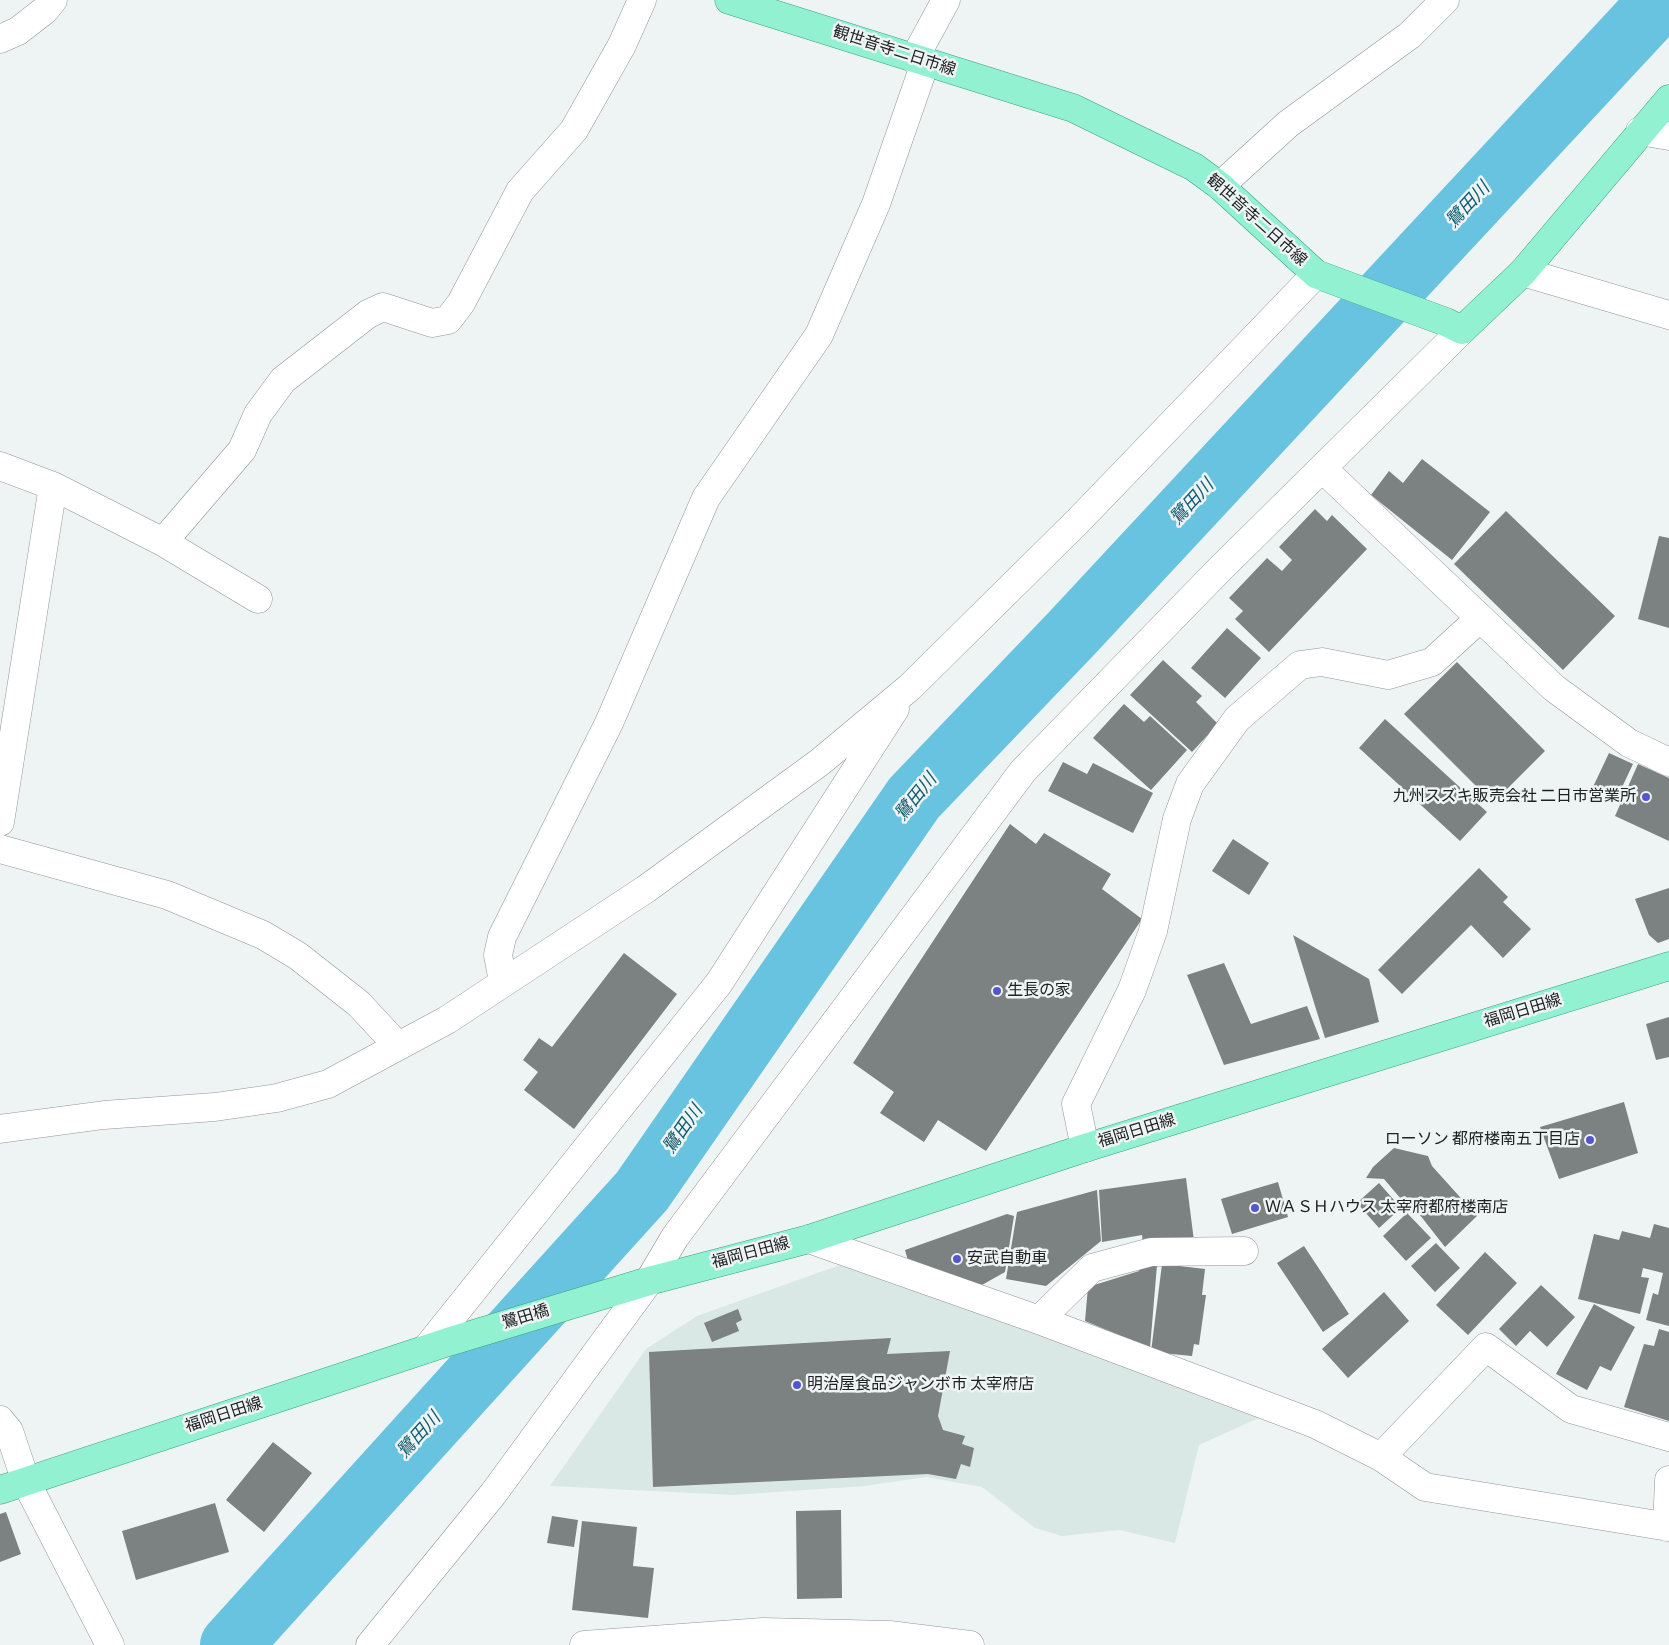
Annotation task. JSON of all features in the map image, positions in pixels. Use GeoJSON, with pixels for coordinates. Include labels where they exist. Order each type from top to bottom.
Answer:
{"type":"FeatureCollection","features":[{"type":"Feature","properties":{"kind":"main road","name":"観世音寺二日市線"},"geometry":{"type":"LineString","coordinates":[[729,0],[1073,108],[1194,167],[1220,186],[1316,274],[1454,326]]}},
{"type":"Feature","properties":{"kind":"main road"},"geometry":{"type":"LineString","coordinates":[[1454,326],[1523,272],[1640,131],[1669,99]]}},
{"type":"Feature","properties":{"kind":"main road","name":"福岡日田線"},"geometry":{"type":"LineString","coordinates":[[604,1295],[649,1281],[809,1239],[1085,1148],[1669,966]]}},
{"type":"Feature","properties":{"kind":"main road","name":"鷺田橋"},"geometry":{"type":"LineString","coordinates":[[437,1345],[604,1295]]}},
{"type":"Feature","properties":{"kind":"main road","name":"福岡日田線"},"geometry":{"type":"LineString","coordinates":[[0,1490],[437,1345]]}},
{"type":"Feature","properties":{"kind":"street"},"geometry":{"type":"LineString","coordinates":[[0,39],[18,31],[45,10],[53,0]]}},
{"type":"Feature","properties":{"kind":"street"},"geometry":{"type":"LineString","coordinates":[[163,542],[242,450],[258,414],[283,380],[329,344],[368,314],[383,307],[432,324],[448,320],[461,303],[520,191],[574,130],[622,46],[642,0]]}},
{"type":"Feature","properties":{"kind":"street"},"geometry":{"type":"LineString","coordinates":[[503,982],[498,955],[502,937],[609,723],[706,498],[819,335],[876,204],[919,61],[946,0]]}},
{"type":"Feature","properties":{"kind":"street"},"geometry":{"type":"LineString","coordinates":[[1220,186],[1288,124],[1410,35],[1445,0]]}},
{"type":"Feature","properties":{"kind":"street"},"geometry":{"type":"LineString","coordinates":[[1640,131],[1669,136]]}},
{"type":"Feature","properties":{"kind":"street"},"geometry":{"type":"LineString","coordinates":[[1523,272],[1669,315]]}},
{"type":"Feature","properties":{"kind":"street"},"geometry":{"type":"LineString","coordinates":[[0,1129],[104,1115],[215,1107],[277,1098],[328,1084],[446,1020],[646,889],[820,762],[910,687],[1078,521],[1316,274]]}},
{"type":"Feature","properties":{"kind":"street"},"geometry":{"type":"LineString","coordinates":[[373,1644],[494,1494],[649,1281],[675,1237],[1023,771],[1220,569],[1323,469],[1454,326]]}},
{"type":"Feature","properties":{"kind":"street"},"geometry":{"type":"LineString","coordinates":[[0,466],[53,486],[163,542],[258,599]]}},
{"type":"Feature","properties":{"kind":"street"},"geometry":{"type":"LineString","coordinates":[[1323,469],[1478,619],[1554,688],[1629,743],[1669,762]]}},
{"type":"Feature","properties":{"kind":"street"},"geometry":{"type":"LineString","coordinates":[[0,822],[53,486]]}},
{"type":"Feature","properties":{"kind":"street"},"geometry":{"type":"LineString","coordinates":[[1085,1148],[1076,1104],[1132,990],[1153,931],[1177,819],[1190,784],[1237,719],[1300,665],[1322,662],[1388,675],[1432,662],[1478,619]]}},
{"type":"Feature","properties":{"kind":"street"},"geometry":{"type":"LineString","coordinates":[[437,1345],[719,983],[910,687]]}},
{"type":"Feature","properties":{"kind":"street"},"geometry":{"type":"LineString","coordinates":[[0,849],[167,895],[263,936],[298,956],[359,1004],[398,1046]]}},
{"type":"Feature","properties":{"kind":"street"},"geometry":{"type":"LineString","coordinates":[[809,1239],[1039,1320],[1315,1424],[1380,1457],[1425,1487],[1668,1527],[1669,1480]]}},
{"type":"Feature","properties":{"kind":"street"},"geometry":{"type":"LineString","coordinates":[[1039,1320],[1092,1268],[1151,1252],[1244,1251]]}},
{"type":"Feature","properties":{"kind":"street"},"geometry":{"type":"LineString","coordinates":[[1380,1457],[1486,1347],[1571,1409],[1669,1437]]}},
{"type":"Feature","properties":{"kind":"street"},"geometry":{"type":"LineString","coordinates":[[0,1420],[9,1431],[26,1482],[108,1644]]}},
{"type":"Feature","properties":{"kind":"street"},"geometry":{"type":"LineString","coordinates":[[584,1645],[763,1632],[970,1645]]}},
{"type":"Feature","properties":{"kind":"shaded area","name":"明治屋食品ジャンボ市 太宰府店"},"geometry":{"type":"Polygon","coordinates":[[[854,1260],[1270,1413],[1199,1445],[1175,1543],[1119,1530],[1062,1536],[1035,1528],[982,1487],[926,1477],[865,1486],[733,1495],[550,1486],[646,1349],[697,1316],[854,1260]]]}},
{"type":"Feature","properties":{"kind":"building"},"geometry":{"type":"Polygon","coordinates":[[[1422,459],[1490,512],[1452,560],[1371,495],[1389,471],[1403,483],[1422,459]]]}},
{"type":"Feature","properties":{"kind":"building"},"geometry":{"type":"Polygon","coordinates":[[[1315,509],[1327,521],[1332,515],[1367,549],[1269,652],[1235,619],[1243,611],[1229,598],[1267,558],[1282,571],[1292,560],[1279,547],[1315,509]]]}},
{"type":"Feature","properties":{"kind":"building"},"geometry":{"type":"Polygon","coordinates":[[[1506,511],[1615,616],[1563,670],[1454,564],[1506,511]]]}},
{"type":"Feature","properties":{"kind":"building"},"geometry":{"type":"Polygon","coordinates":[[[1659,536],[1669,538],[1669,628],[1638,619],[1659,536]]]}},
{"type":"Feature","properties":{"kind":"building"},"geometry":{"type":"Polygon","coordinates":[[[1227,628],[1261,658],[1225,698],[1191,668],[1227,628]]]}},
{"type":"Feature","properties":{"kind":"building"},"geometry":{"type":"Polygon","coordinates":[[[1163,660],[1202,696],[1196,702],[1218,724],[1192,752],[1130,695],[1163,660]]]}},
{"type":"Feature","properties":{"kind":"building"},"geometry":{"type":"Polygon","coordinates":[[[1457,662],[1545,751],[1493,803],[1404,714],[1457,662]]]}},
{"type":"Feature","properties":{"kind":"building"},"geometry":{"type":"Polygon","coordinates":[[[1124,704],[1144,722],[1150,716],[1187,750],[1151,790],[1093,738],[1124,704]]]}},
{"type":"Feature","properties":{"kind":"building"},"geometry":{"type":"Polygon","coordinates":[[[1385,719],[1487,812],[1460,841],[1359,748],[1385,719]]]}},
{"type":"Feature","properties":{"kind":"building"},"geometry":{"type":"Polygon","coordinates":[[[1609,753],[1633,764],[1616,800],[1592,789],[1609,753]]]}},
{"type":"Feature","properties":{"kind":"building"},"geometry":{"type":"Polygon","coordinates":[[[1063,762],[1087,774],[1093,763],[1153,793],[1133,833],[1048,791],[1063,762]]]}},
{"type":"Feature","properties":{"kind":"building","name":"九州スズキ販売会社 二日市営業所"},"geometry":{"type":"Polygon","coordinates":[[[1638,764],[1669,778],[1669,841],[1615,816],[1638,764]]]}},
{"type":"Feature","properties":{"kind":"building","name":"生長の家"},"geometry":{"type":"Polygon","coordinates":[[[1010,824],[1036,844],[1044,833],[1111,874],[1102,889],[1142,919],[986,1151],[938,1120],[924,1142],[880,1113],[894,1092],[853,1063],[1010,824]]]}},
{"type":"Feature","properties":{"kind":"building"},"geometry":{"type":"Polygon","coordinates":[[[1233,839],[1269,863],[1249,895],[1212,871],[1233,839]]]}},
{"type":"Feature","properties":{"kind":"building"},"geometry":{"type":"Polygon","coordinates":[[[1479,868],[1508,897],[1503,902],[1531,929],[1503,958],[1471,925],[1402,994],[1378,970],[1479,868]]]}},
{"type":"Feature","properties":{"kind":"building"},"geometry":{"type":"Polygon","coordinates":[[[1669,888],[1669,939],[1658,943],[1649,935],[1635,899],[1669,888]]]}},
{"type":"Feature","properties":{"kind":"building"},"geometry":{"type":"Polygon","coordinates":[[[1293,935],[1369,979],[1379,1022],[1325,1038],[1293,935]]]}},
{"type":"Feature","properties":{"kind":"building"},"geometry":{"type":"Polygon","coordinates":[[[624,953],[677,994],[574,1129],[524,1090],[538,1072],[523,1060],[539,1038],[552,1047],[624,953]]]}},
{"type":"Feature","properties":{"kind":"building"},"geometry":{"type":"Polygon","coordinates":[[[1224,963],[1251,1024],[1307,1006],[1320,1039],[1224,1065],[1187,975],[1224,963]]]}},
{"type":"Feature","properties":{"kind":"building"},"geometry":{"type":"Polygon","coordinates":[[[1669,1017],[1669,1057],[1656,1060],[1646,1024],[1669,1017]]]}},
{"type":"Feature","properties":{"kind":"building","name":"ローソン 都府楼南五丁目店"},"geometry":{"type":"Polygon","coordinates":[[[1624,1102],[1638,1153],[1559,1179],[1540,1127],[1624,1102]]]}},
{"type":"Feature","properties":{"kind":"building"},"geometry":{"type":"Polygon","coordinates":[[[1394,1148],[1428,1156],[1432,1166],[1477,1216],[1445,1247],[1405,1196],[1401,1199],[1384,1179],[1366,1178],[1373,1167],[1394,1148]]]}},
{"type":"Feature","properties":{"kind":"building"},"geometry":{"type":"Polygon","coordinates":[[[1186,1178],[1194,1241],[1143,1246],[1142,1235],[1102,1242],[1099,1190],[1186,1178]]]}},
{"type":"Feature","properties":{"kind":"building","name":"ＷＡＳＨハウス 太宰府都府楼南店"},"geometry":{"type":"Polygon","coordinates":[[[1278,1182],[1288,1217],[1232,1234],[1221,1199],[1278,1182]]]}},
{"type":"Feature","properties":{"kind":"building"},"geometry":{"type":"Polygon","coordinates":[[[1379,1183],[1401,1208],[1379,1228],[1357,1203],[1379,1183]]]}},
{"type":"Feature","properties":{"kind":"building"},"geometry":{"type":"Polygon","coordinates":[[[1097,1190],[1101,1241],[1046,1286],[1006,1279],[1017,1212],[1097,1190]]]}},
{"type":"Feature","properties":{"kind":"building"},"geometry":{"type":"Polygon","coordinates":[[[1407,1213],[1431,1238],[1406,1261],[1383,1236],[1407,1213]]]}},
{"type":"Feature","properties":{"kind":"building","name":"安武自動車"},"geometry":{"type":"Polygon","coordinates":[[[1007,1214],[1014,1216],[1005,1272],[973,1290],[910,1268],[905,1250],[1007,1214]]]}},
{"type":"Feature","properties":{"kind":"building"},"geometry":{"type":"Polygon","coordinates":[[[1654,1224],[1669,1228],[1669,1326],[1646,1320],[1653,1293],[1658,1295],[1663,1273],[1643,1268],[1641,1277],[1649,1278],[1640,1314],[1578,1299],[1594,1234],[1619,1240],[1622,1231],[1650,1238],[1654,1224]]]}},
{"type":"Feature","properties":{"kind":"building"},"geometry":{"type":"Polygon","coordinates":[[[1436,1243],[1460,1268],[1435,1292],[1411,1266],[1436,1243]]]}},
{"type":"Feature","properties":{"kind":"building"},"geometry":{"type":"Polygon","coordinates":[[[1304,1246],[1349,1314],[1323,1332],[1277,1263],[1304,1246]]]}},
{"type":"Feature","properties":{"kind":"building"},"geometry":{"type":"Polygon","coordinates":[[[1485,1252],[1517,1283],[1468,1335],[1436,1305],[1485,1252]]]}},
{"type":"Feature","properties":{"kind":"building"},"geometry":{"type":"Polygon","coordinates":[[[1141,1264],[1157,1265],[1150,1348],[1085,1321],[1088,1287],[1139,1271],[1141,1264]]]}},
{"type":"Feature","properties":{"kind":"building"},"geometry":{"type":"Polygon","coordinates":[[[1162,1264],[1205,1269],[1202,1295],[1206,1295],[1199,1345],[1194,1344],[1192,1356],[1151,1352],[1162,1264]]]}},
{"type":"Feature","properties":{"kind":"building"},"geometry":{"type":"Polygon","coordinates":[[[1541,1285],[1575,1317],[1547,1347],[1530,1331],[1516,1346],[1499,1329],[1541,1285]]]}},
{"type":"Feature","properties":{"kind":"building"},"geometry":{"type":"Polygon","coordinates":[[[1384,1292],[1409,1321],[1348,1378],[1322,1349],[1384,1292]]]}},
{"type":"Feature","properties":{"kind":"building"},"geometry":{"type":"Polygon","coordinates":[[[1594,1304],[1635,1327],[1611,1371],[1600,1366],[1587,1390],[1556,1374],[1594,1304]]]}},
{"type":"Feature","properties":{"kind":"building"},"geometry":{"type":"Polygon","coordinates":[[[738,1309],[742,1320],[736,1323],[739,1331],[712,1342],[704,1323],[738,1309]]]}},
{"type":"Feature","properties":{"kind":"building"},"geometry":{"type":"Polygon","coordinates":[[[1659,1329],[1669,1332],[1669,1421],[1624,1407],[1644,1344],[1654,1346],[1659,1329]]]}},
{"type":"Feature","properties":{"kind":"building","name":"明治屋食品ジャンボ市 太宰府店"},"geometry":{"type":"Polygon","coordinates":[[[891,1338],[887,1354],[950,1351],[938,1416],[943,1430],[965,1436],[962,1444],[974,1448],[970,1467],[961,1464],[956,1479],[928,1474],[653,1487],[649,1352],[891,1338]]]}},
{"type":"Feature","properties":{"kind":"building"},"geometry":{"type":"Polygon","coordinates":[[[273,1442],[312,1473],[264,1532],[226,1500],[273,1442]]]}},
{"type":"Feature","properties":{"kind":"building"},"geometry":{"type":"Polygon","coordinates":[[[215,1503],[229,1552],[136,1580],[122,1531],[215,1503]]]}},
{"type":"Feature","properties":{"kind":"building"},"geometry":{"type":"Polygon","coordinates":[[[841,1510],[842,1598],[797,1599],[796,1511],[841,1510]]]}},
{"type":"Feature","properties":{"kind":"building"},"geometry":{"type":"Polygon","coordinates":[[[6,1512],[21,1554],[0,1562],[0,1514],[6,1512]]]}},
{"type":"Feature","properties":{"kind":"building"},"geometry":{"type":"Polygon","coordinates":[[[552,1516],[578,1520],[574,1547],[547,1543],[552,1516]]]}},
{"type":"Feature","properties":{"kind":"building"},"geometry":{"type":"Polygon","coordinates":[[[582,1521],[637,1527],[633,1566],[654,1568],[648,1618],[572,1610],[582,1521]]]}},
{"type":"Feature","properties":{"kind":"waterway","name":"鷺田川"},"geometry":{"type":"LineString","coordinates":[[231,1645],[642,1191],[914,798],[1072,633],[1661,0]]}},
{"type":"Feature","properties":{"kind":"place","name":"九州スズキ販売会社 二日市営業所"},"geometry":{"type":"Point","coordinates":[1646,797]}},
{"type":"Feature","properties":{"kind":"place","name":"生長の家"},"geometry":{"type":"Point","coordinates":[997,991]}},
{"type":"Feature","properties":{"kind":"place","name":"ローソン 都府楼南五丁目店"},"geometry":{"type":"Point","coordinates":[1590,1140]}},
{"type":"Feature","properties":{"kind":"place","name":"ＷＡＳＨハウス 太宰府都府楼南店"},"geometry":{"type":"Point","coordinates":[1255,1208]}},
{"type":"Feature","properties":{"kind":"place","name":"安武自動車"},"geometry":{"type":"Point","coordinates":[957,1259]}},
{"type":"Feature","properties":{"kind":"place","name":"明治屋食品ジャンボ市 太宰府店"},"geometry":{"type":"Point","coordinates":[797,1385]}}]}
